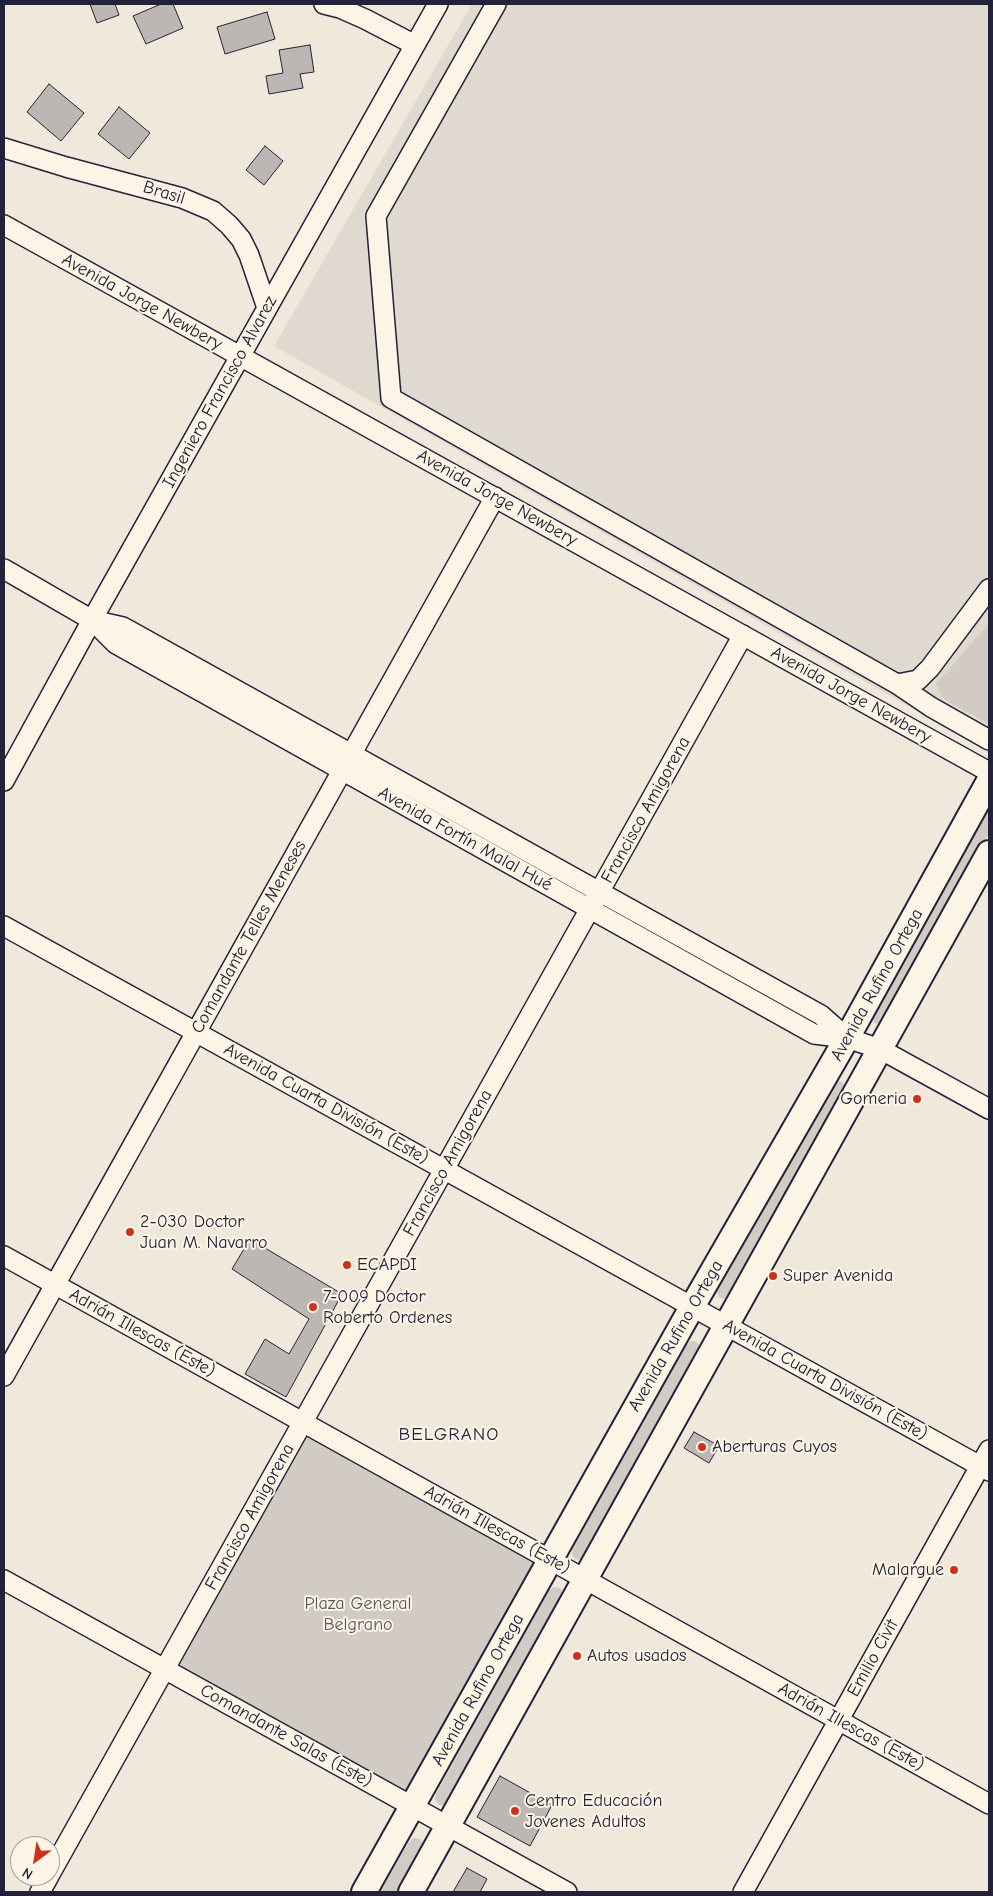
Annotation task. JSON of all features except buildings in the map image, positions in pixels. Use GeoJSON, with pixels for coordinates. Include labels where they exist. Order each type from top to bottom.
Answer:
{"type":"FeatureCollection","features":[{"type":"Feature","properties":{"kind":"main road","name":"Avenida Rufino Ortega"},"geometry":{"type":"LineString","coordinates":[[364,1892],[692,1307],[848,1038],[989,781]]}},
{"type":"Feature","properties":{"kind":"main road","name":"Avenida Rufino Ortega"},"geometry":{"type":"LineString","coordinates":[[411,1892],[989,853]]}},
{"type":"Feature","properties":{"kind":"street"},"geometry":{"type":"LineString","coordinates":[[324,4],[365,18],[415,45]]}},
{"type":"Feature","properties":{"kind":"street","name":"Ingeniero Francisco Alvarez"},"geometry":{"type":"LineString","coordinates":[[4,781],[92,620],[438,4]]}},
{"type":"Feature","properties":{"kind":"street"},"geometry":{"type":"LineString","coordinates":[[496,4],[376,216],[391,398],[897,684],[931,707],[989,740]]}},
{"type":"Feature","properties":{"kind":"street","name":"Brasil"},"geometry":{"type":"LineString","coordinates":[[4,148],[66,167],[182,198],[213,211],[229,224],[241,239],[249,255],[267,308]]}},
{"type":"Feature","properties":{"kind":"street","name":"Avenida Jorge Newbery"},"geometry":{"type":"LineString","coordinates":[[4,224],[989,772]]}},
{"type":"Feature","properties":{"kind":"street","name":"Comandante Telles Meneses"},"geometry":{"type":"LineString","coordinates":[[4,1376],[495,497]]}},
{"type":"Feature","properties":{"kind":"street","name":"Avenida Fortín Malal Hué"},"geometry":{"type":"LineString","coordinates":[[4,568],[92,620],[116,644],[814,1034],[848,1038],[880,1049],[989,1109]]}},
{"type":"Feature","properties":{"kind":"street"},"geometry":{"type":"LineString","coordinates":[[897,684],[918,680],[930,668],[989,589]]}},
{"type":"Feature","properties":{"kind":"street","name":"Avenida Fortín Malal Hué"},"geometry":{"type":"LineString","coordinates":[[92,620],[123,627],[820,1015],[848,1038]]}},
{"type":"Feature","properties":{"kind":"street","name":"Francisco Amigorena"},"geometry":{"type":"LineString","coordinates":[[60,1857],[743,635]]}},
{"type":"Feature","properties":{"kind":"street","name":"Avenida Cuarta División (Este)"},"geometry":{"type":"LineString","coordinates":[[4,926],[692,1307],[986,1462]]}},
{"type":"Feature","properties":{"kind":"street","name":"Adrián Illescas (Este)"},"geometry":{"type":"LineString","coordinates":[[4,1256],[989,1804]]}},
{"type":"Feature","properties":{"kind":"street","name":"Emilio Civit"},"geometry":{"type":"LineString","coordinates":[[743,1892],[986,1462]]}},
{"type":"Feature","properties":{"kind":"street","name":"Comandante Salas (Este)"},"geometry":{"type":"LineString","coordinates":[[4,1580],[567,1892]]}},
{"type":"Feature","properties":{"kind":"shaded area"},"geometry":{"type":"Polygon","coordinates":[[[472,4],[989,4],[989,752],[274,346],[472,4]]]}},
{"type":"Feature","properties":{"kind":"green space"},"geometry":{"type":"Polygon","coordinates":[[[989,623],[989,724],[944,699],[936,684],[989,623]]]}},
{"type":"Feature","properties":{"kind":"green space"},"geometry":{"type":"Polygon","coordinates":[[[989,805],[989,833],[885,1020],[880,1024],[874,1023],[870,1018],[989,805]]]}},
{"type":"Feature","properties":{"kind":"green space"},"geometry":{"type":"Polygon","coordinates":[[[836,1080],[842,1082],[845,1086],[845,1092],[731,1296],[727,1299],[720,1298],[717,1293],[718,1287],[831,1084],[836,1080]]]}},
{"type":"Feature","properties":{"kind":"green space"},"geometry":{"type":"Polygon","coordinates":[[[691,1341],[697,1342],[700,1347],[699,1353],[586,1556],[581,1560],[575,1559],[572,1554],[573,1548],[686,1345],[691,1341]]]}},
{"type":"Feature","properties":{"kind":"green space","name":"Plaza General Belgrano"},"geometry":{"type":"Polygon","coordinates":[[[303,1423],[551,1560],[413,1806],[165,1670],[303,1423]]]}},
{"type":"Feature","properties":{"kind":"green space"},"geometry":{"type":"Polygon","coordinates":[[[554,1587],[560,1588],[564,1593],[450,1802],[445,1806],[439,1805],[435,1800],[436,1794],[549,1590],[554,1587]]]}},
{"type":"Feature","properties":{"kind":"green space"},"geometry":{"type":"Polygon","coordinates":[[[414,1838],[420,1839],[423,1844],[422,1850],[398,1892],[380,1892],[409,1842],[414,1838]]]}},
{"type":"Feature","properties":{"kind":"place","name":"Gomeria"},"geometry":{"type":"Point","coordinates":[917,1099]}},
{"type":"Feature","properties":{"kind":"place","name":"2-030 Doctor Juan M. Navarro"},"geometry":{"type":"Point","coordinates":[130,1232]}},
{"type":"Feature","properties":{"kind":"place","name":"ECAPDI"},"geometry":{"type":"Point","coordinates":[347,1265]}},
{"type":"Feature","properties":{"kind":"place","name":"Super Avenida"},"geometry":{"type":"Point","coordinates":[773,1276]}},
{"type":"Feature","properties":{"kind":"place","name":"7-009 Doctor Roberto Ordenes"},"geometry":{"type":"Point","coordinates":[313,1307]}},
{"type":"Feature","properties":{"kind":"place","name":"Aberturas Cuyos"},"geometry":{"type":"Point","coordinates":[702,1447]}},
{"type":"Feature","properties":{"kind":"place","name":"Malargue"},"geometry":{"type":"Point","coordinates":[954,1570]}},
{"type":"Feature","properties":{"kind":"place","name":"Autos usados"},"geometry":{"type":"Point","coordinates":[577,1656]}},
{"type":"Feature","properties":{"kind":"place","name":"Centro Educación Jovenes Adultos"},"geometry":{"type":"Point","coordinates":[515,1811]}},
{"type":"Feature","properties":{"kind":"district","name":"BELGRANO"},"geometry":{"type":"Point","coordinates":[449,1435]}}]}
